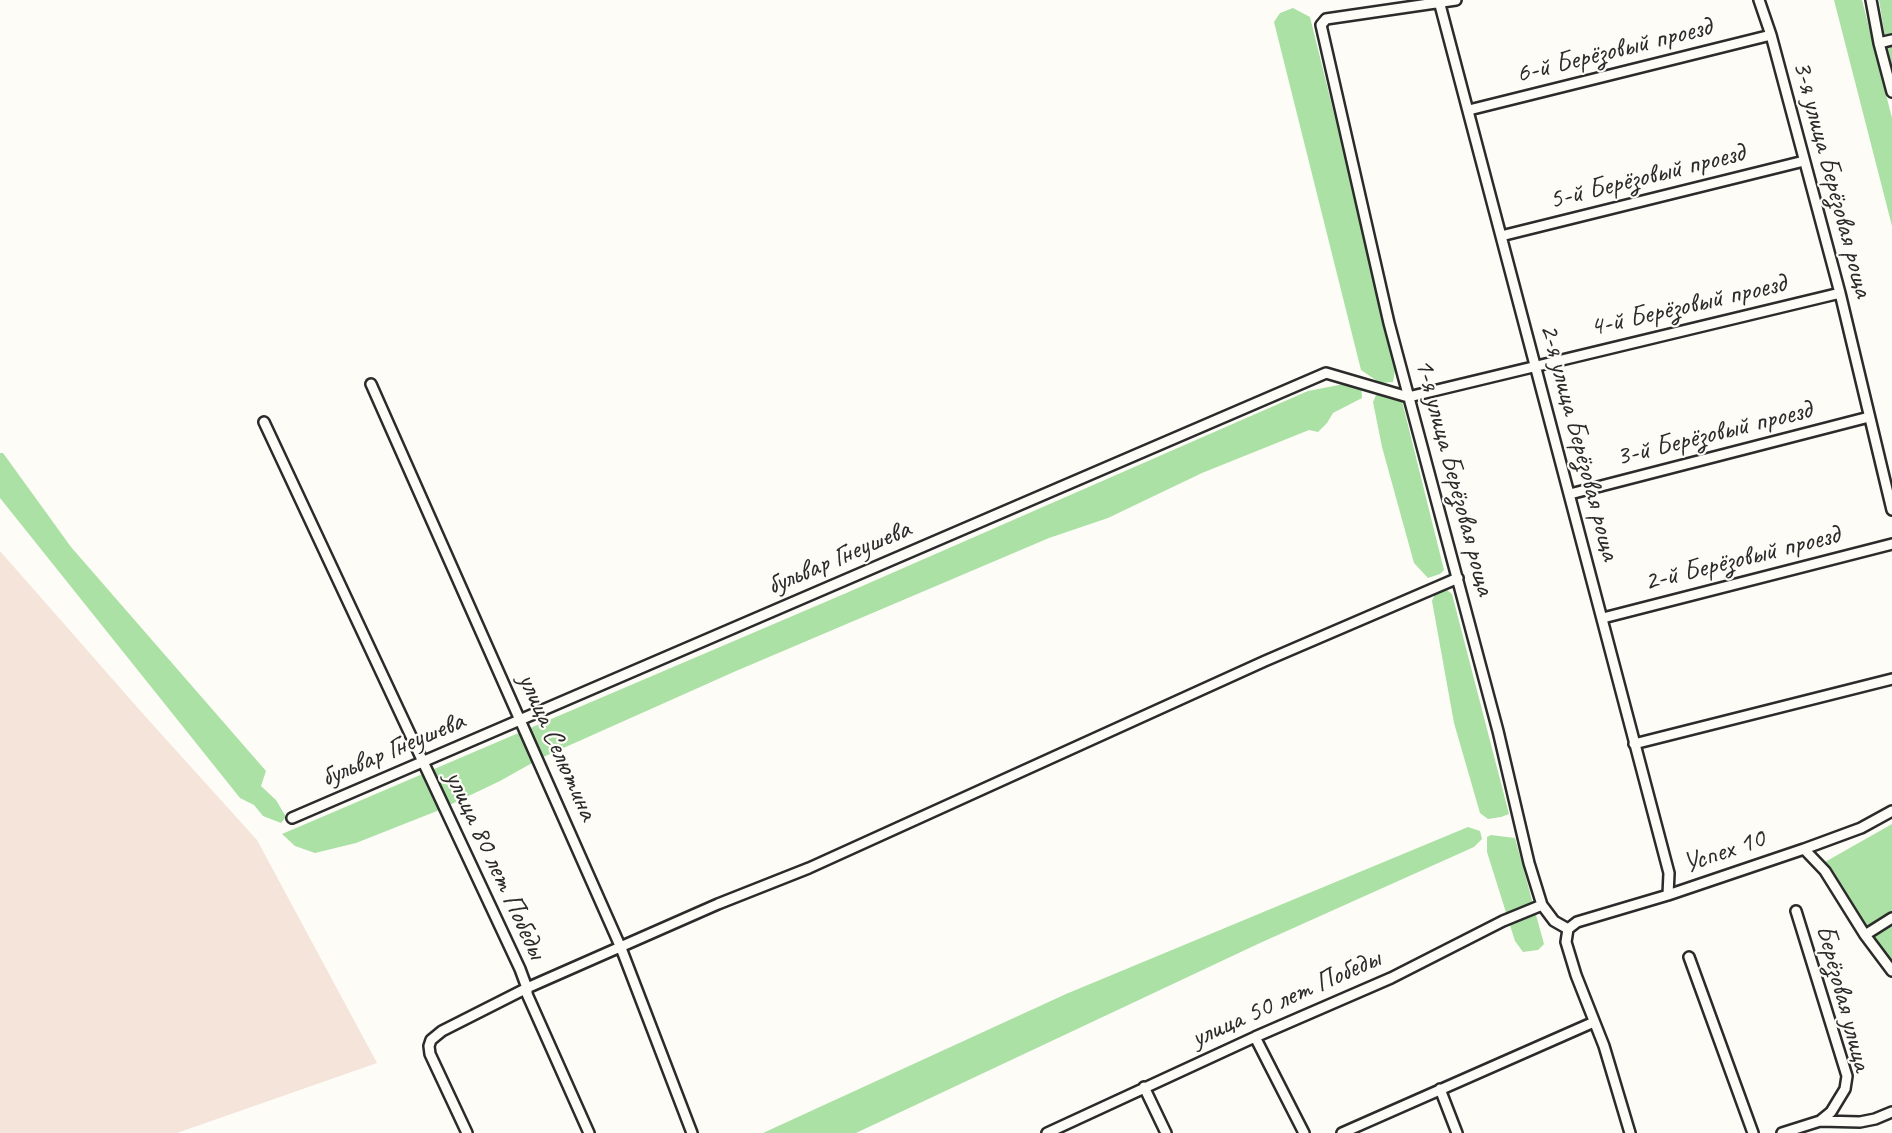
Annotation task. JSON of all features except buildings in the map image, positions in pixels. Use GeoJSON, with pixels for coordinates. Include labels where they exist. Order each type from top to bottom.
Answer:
{"type":"FeatureCollection","features":[{"type":"Feature","properties":{"kind":"street"},"geometry":{"type":"LineString","coordinates":[[1439,1],[1456,0]]}},
{"type":"Feature","properties":{"kind":"street","name":"3-я улица Берёзовая роща"},"geometry":{"type":"LineString","coordinates":[[1759,0],[1771,34],[1840,293],[1892,510]]}},
{"type":"Feature","properties":{"kind":"street"},"geometry":{"type":"LineString","coordinates":[[1871,0],[1879,44],[1892,92]]}},
{"type":"Feature","properties":{"kind":"street","name":"1-я улица Берёзовая роща"},"geometry":{"type":"LineString","coordinates":[[1439,1],[1326,19],[1321,25],[1408,397],[1498,731],[1522,835],[1542,905],[1554,921],[1568,929]]}},
{"type":"Feature","properties":{"kind":"street","name":"2-я улица Берёзовая роща"},"geometry":{"type":"LineString","coordinates":[[1439,1],[1669,873],[1668,895]]}},
{"type":"Feature","properties":{"kind":"street","name":"6-й Берёзовый проезд"},"geometry":{"type":"LineString","coordinates":[[1469,110],[1771,34]]}},
{"type":"Feature","properties":{"kind":"street"},"geometry":{"type":"LineString","coordinates":[[1879,44],[1892,40]]}},
{"type":"Feature","properties":{"kind":"street","name":"5-й Берёзовый проезд"},"geometry":{"type":"LineString","coordinates":[[1501,236],[1804,161]]}},
{"type":"Feature","properties":{"kind":"street","name":"4-й Берёзовый проезд"},"geometry":{"type":"LineString","coordinates":[[1408,397],[1840,293]]}},
{"type":"Feature","properties":{"kind":"street","name":"бульвар Гнеушева"},"geometry":{"type":"LineString","coordinates":[[292,818],[1326,373],[1408,397]]}},
{"type":"Feature","properties":{"kind":"street","name":"улица Селютина"},"geometry":{"type":"LineString","coordinates":[[371,384],[621,948],[692,1133]]}},
{"type":"Feature","properties":{"kind":"street","name":"3-й Берёзовый проезд"},"geometry":{"type":"LineString","coordinates":[[1570,494],[1869,417]]}},
{"type":"Feature","properties":{"kind":"street","name":"улица 80 лет Победы"},"geometry":{"type":"LineString","coordinates":[[264,422],[520,969],[527,994],[589,1133]]}},
{"type":"Feature","properties":{"kind":"street","name":"2-й Берёзовый проезд"},"geometry":{"type":"LineString","coordinates":[[1603,618],[1892,544]]}},
{"type":"Feature","properties":{"kind":"street"},"geometry":{"type":"LineString","coordinates":[[467,1133],[430,1054],[431,1040],[442,1031],[527,988],[718,904],[809,868],[1265,662],[1458,578]]}},
{"type":"Feature","properties":{"kind":"street"},"geometry":{"type":"LineString","coordinates":[[1634,744],[1892,679]]}},
{"type":"Feature","properties":{"kind":"street","name":"Успех 10"},"geometry":{"type":"LineString","coordinates":[[1568,929],[1577,922],[1668,895],[1804,849],[1861,828],[1892,811]]}},
{"type":"Feature","properties":{"kind":"street"},"geometry":{"type":"LineString","coordinates":[[1804,849],[1825,871],[1865,935],[1892,971]]}},
{"type":"Feature","properties":{"kind":"street","name":"улица 50 лет Победы"},"geometry":{"type":"LineString","coordinates":[[1047,1133],[1256,1036],[1391,978],[1503,921],[1542,905]]}},
{"type":"Feature","properties":{"kind":"street","name":"Берёзовая улица"},"geometry":{"type":"LineString","coordinates":[[1782,1133],[1820,1120],[1831,1112],[1842,1097],[1847,1076],[1796,911]]}},
{"type":"Feature","properties":{"kind":"street"},"geometry":{"type":"LineString","coordinates":[[1865,935],[1892,918]]}},
{"type":"Feature","properties":{"kind":"street"},"geometry":{"type":"LineString","coordinates":[[1568,929],[1566,942],[1576,975],[1604,1046],[1630,1133]]}},
{"type":"Feature","properties":{"kind":"street"},"geometry":{"type":"LineString","coordinates":[[1689,957],[1753,1133]]}},
{"type":"Feature","properties":{"kind":"street"},"geometry":{"type":"LineString","coordinates":[[1342,1133],[1594,1022]]}},
{"type":"Feature","properties":{"kind":"street"},"geometry":{"type":"LineString","coordinates":[[1256,1036],[1304,1133]]}},
{"type":"Feature","properties":{"kind":"street"},"geometry":{"type":"LineString","coordinates":[[1144,1087],[1166,1133]]}},
{"type":"Feature","properties":{"kind":"street"},"geometry":{"type":"LineString","coordinates":[[1440,1089],[1457,1133]]}},
{"type":"Feature","properties":{"kind":"street"},"geometry":{"type":"LineString","coordinates":[[1820,1120],[1860,1122],[1892,1112]]}},
{"type":"Feature","properties":{"kind":"shaded area"},"geometry":{"type":"Polygon","coordinates":[[[0,551],[257,840],[377,1063],[177,1133],[0,1133],[0,551]]]}},
{"type":"Feature","properties":{"kind":"green space"},"geometry":{"type":"Polygon","coordinates":[[[1834,0],[1862,0],[1892,118],[1892,226],[1834,0]]]}},
{"type":"Feature","properties":{"kind":"green space"},"geometry":{"type":"Polygon","coordinates":[[[1879,0],[1892,0],[1892,68],[1887,49],[1879,0]]]}},
{"type":"Feature","properties":{"kind":"green space"},"geometry":{"type":"Polygon","coordinates":[[[1293,8],[1310,17],[1396,364],[1393,382],[1380,383],[1361,370],[1274,22],[1280,13],[1293,8]]]}},
{"type":"Feature","properties":{"kind":"green space"},"geometry":{"type":"Polygon","coordinates":[[[1344,384],[1361,384],[1362,398],[1333,413],[1318,432],[1309,430],[1202,473],[1108,518],[1049,538],[736,671],[541,758],[500,781],[437,811],[356,843],[315,853],[295,846],[282,834],[844,594],[1308,391],[1344,384]]]}},
{"type":"Feature","properties":{"kind":"green space"},"geometry":{"type":"Polygon","coordinates":[[[1386,392],[1401,397],[1444,570],[1428,578],[1414,563],[1382,447],[1373,402],[1376,395],[1386,392]]]}},
{"type":"Feature","properties":{"kind":"green space"},"geometry":{"type":"Polygon","coordinates":[[[0,453],[3,453],[71,547],[266,771],[261,786],[276,800],[286,817],[281,823],[263,816],[254,805],[240,798],[0,498],[0,453]]]}},
{"type":"Feature","properties":{"kind":"green space"},"geometry":{"type":"Polygon","coordinates":[[[1447,590],[1452,594],[1509,814],[1501,817],[1488,819],[1480,813],[1454,723],[1432,601],[1435,594],[1447,590]]]}},
{"type":"Feature","properties":{"kind":"green space"},"geometry":{"type":"Polygon","coordinates":[[[1892,824],[1892,964],[1872,937],[1825,862],[1892,824]]]}},
{"type":"Feature","properties":{"kind":"green space"},"geometry":{"type":"Polygon","coordinates":[[[1468,827],[1480,831],[1482,839],[1474,847],[1260,943],[856,1133],[763,1133],[1066,994],[1468,827]]]}},
{"type":"Feature","properties":{"kind":"green space"},"geometry":{"type":"Polygon","coordinates":[[[1491,835],[1515,838],[1544,944],[1538,950],[1523,952],[1515,941],[1487,852],[1487,837],[1491,835]]]}}]}
